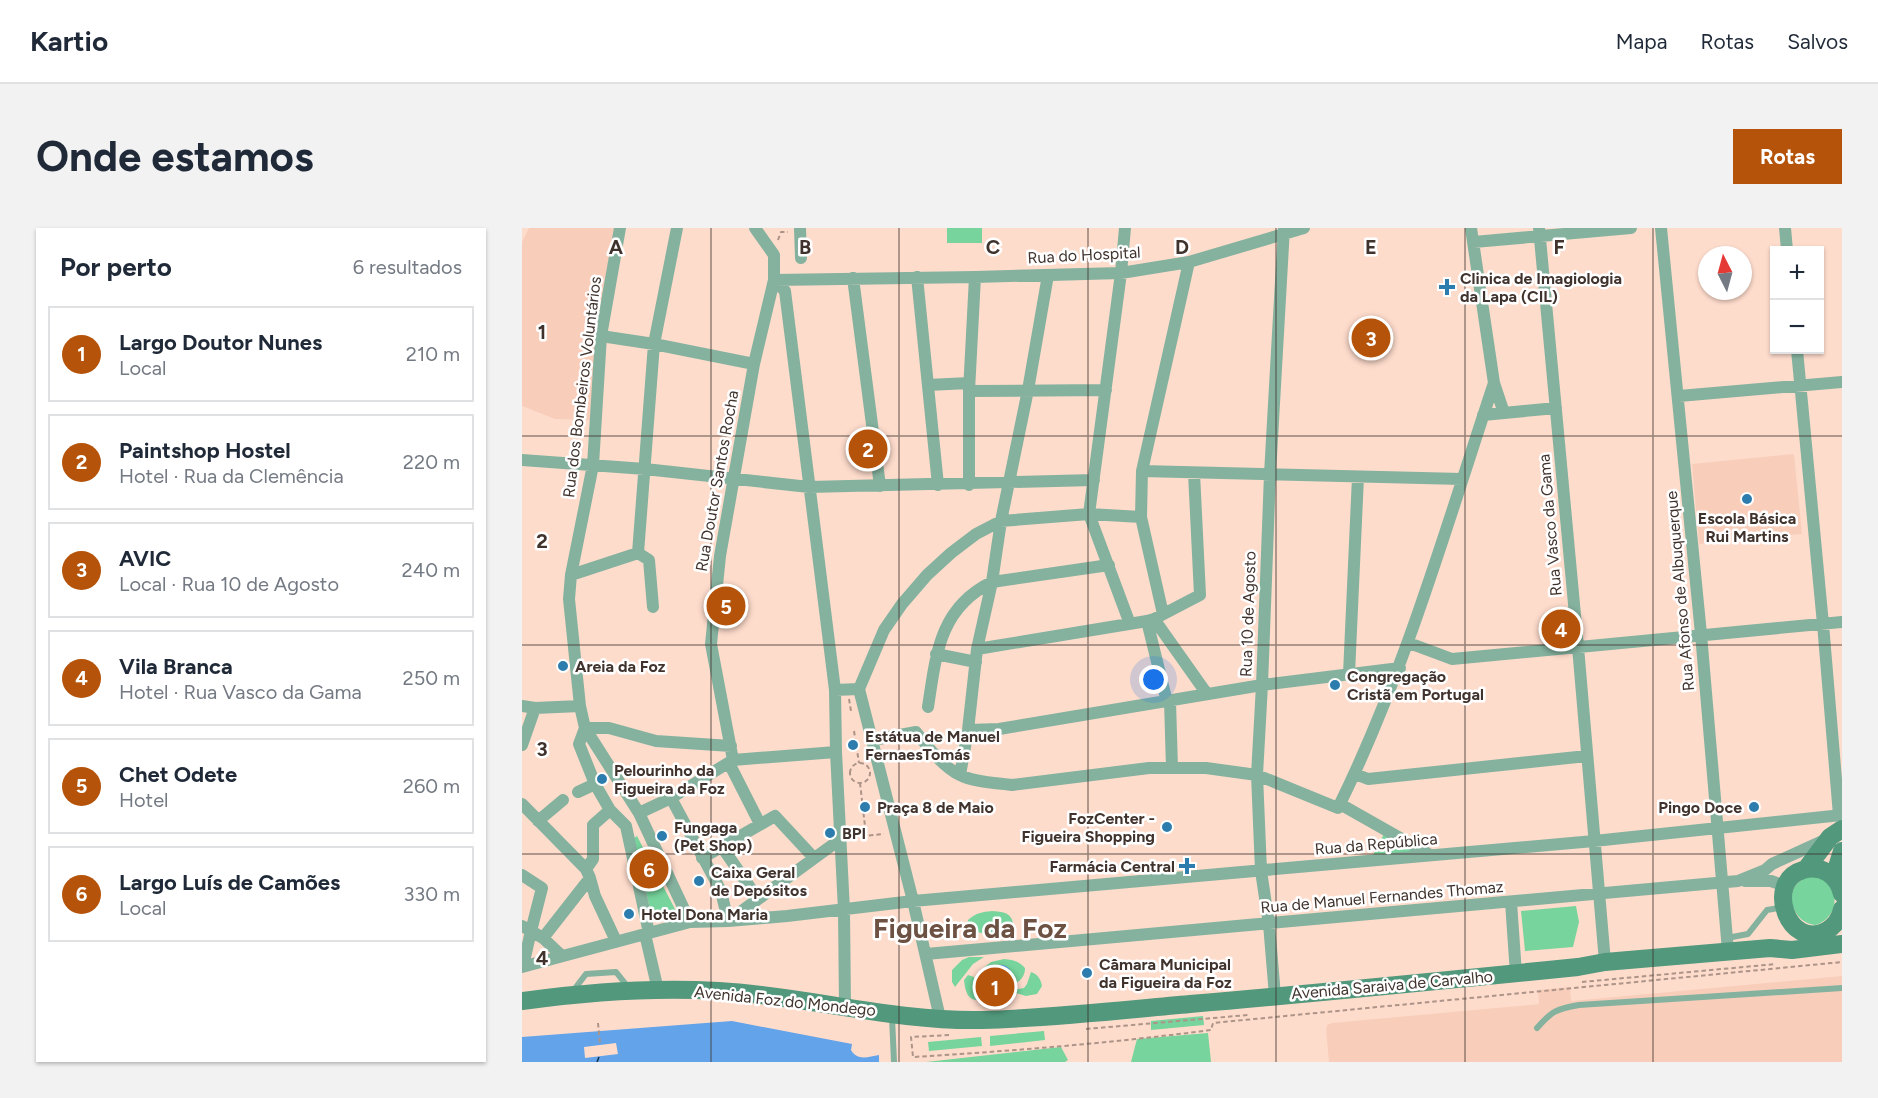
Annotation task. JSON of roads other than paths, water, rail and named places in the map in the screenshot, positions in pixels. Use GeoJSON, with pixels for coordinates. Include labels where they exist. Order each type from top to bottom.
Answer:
{"type":"FeatureCollection","features":[{"type":"Feature","properties":{"kind":"main road"},"geometry":{"type":"LineString","coordinates":[[1770,948],[1781,944],[1795,876],[1839,829]]}},
{"type":"Feature","properties":{"kind":"main road"},"geometry":{"type":"LineString","coordinates":[[1834,877],[1839,829]]}},
{"type":"Feature","properties":{"kind":"main road"},"geometry":{"type":"LineString","coordinates":[[1795,876],[1821,870],[1834,877],[1842,894]]}},
{"type":"Feature","properties":{"kind":"main road"},"geometry":{"type":"LineString","coordinates":[[1770,948],[1790,946],[1826,935],[1842,912]]}},
{"type":"Feature","properties":{"kind":"main road"},"geometry":{"type":"LineString","coordinates":[[1787,915],[1797,929],[1826,935]]}},
{"type":"Feature","properties":{"kind":"main road","name":"Avenida Saraiva de Carvalho"},"geometry":{"type":"LineString","coordinates":[[940,1018],[995,1019],[1516,974],[1728,945],[1792,950],[1842,944]]}},
{"type":"Feature","properties":{"kind":"main road","name":"Avenida Foz do Mondego"},"geometry":{"type":"LineString","coordinates":[[522,1000],[631,990],[720,991],[892,1014],[940,1018]]}},
{"type":"Feature","properties":{"kind":"street","name":"Rua dos Bombeiros Voluntários"},"geometry":{"type":"LineString","coordinates":[[585,729],[580,706],[569,599],[571,575],[592,465],[601,336],[620,228]]}},
{"type":"Feature","properties":{"kind":"street"},"geometry":{"type":"LineString","coordinates":[[638,553],[654,344],[677,228]]}},
{"type":"Feature","properties":{"kind":"street"},"geometry":{"type":"LineString","coordinates":[[755,228],[774,255],[774,280],[785,291],[835,690],[836,752],[842,838],[845,1007]]}},
{"type":"Feature","properties":{"kind":"street"},"geometry":{"type":"LineString","coordinates":[[1125,228],[1089,514],[1130,624]]}},
{"type":"Feature","properties":{"kind":"street","name":"Rua do Hospital"},"geometry":{"type":"LineString","coordinates":[[774,280],[1121,273],[1189,262],[1284,230],[1304,228]]}},
{"type":"Feature","properties":{"kind":"street"},"geometry":{"type":"LineString","coordinates":[[1471,228],[1494,383],[1504,413]]}},
{"type":"Feature","properties":{"kind":"street"},"geometry":{"type":"LineString","coordinates":[[1474,242],[1539,233],[1631,228]]}},
{"type":"Feature","properties":{"kind":"street","name":"Rua Afonso de Albuquerque"},"geometry":{"type":"LineString","coordinates":[[1662,228],[1728,945]]}},
{"type":"Feature","properties":{"kind":"street"},"geometry":{"type":"LineString","coordinates":[[1785,228],[1787,246]]}},
{"type":"Feature","properties":{"kind":"street"},"geometry":{"type":"LineString","coordinates":[[800,230],[801,258]]}},
{"type":"Feature","properties":{"kind":"street","name":"Rua 10 de Agosto"},"geometry":{"type":"LineString","coordinates":[[1275,996],[1269,924],[1261,871],[1257,776],[1270,474],[1284,230]]}},
{"type":"Feature","properties":{"kind":"street","name":"Rua Vasco da Gama"},"geometry":{"type":"LineString","coordinates":[[1539,233],[1605,962]]}},
{"type":"Feature","properties":{"kind":"street"},"geometry":{"type":"LineString","coordinates":[[1172,768],[1169,702],[1154,618],[1141,517],[1142,471],[1189,262]]}},
{"type":"Feature","properties":{"kind":"street"},"geometry":{"type":"LineString","coordinates":[[960,775],[968,730],[976,656],[992,582],[1048,275]]}},
{"type":"Feature","properties":{"kind":"street"},"geometry":{"type":"LineString","coordinates":[[917,277],[938,485]]}},
{"type":"Feature","properties":{"kind":"street"},"geometry":{"type":"LineString","coordinates":[[969,484],[969,387],[975,277]]}},
{"type":"Feature","properties":{"kind":"street"},"geometry":{"type":"LineString","coordinates":[[853,278],[880,486]]}},
{"type":"Feature","properties":{"kind":"street","name":"Rua Doutor Santos Rocha"},"geometry":{"type":"LineString","coordinates":[[760,824],[731,761],[731,746],[711,644],[720,556],[754,364],[774,280]]}},
{"type":"Feature","properties":{"kind":"street"},"geometry":{"type":"LineString","coordinates":[[601,336],[754,364]]}},
{"type":"Feature","properties":{"kind":"street"},"geometry":{"type":"LineString","coordinates":[[1797,354],[1823,624],[1839,829]]}},
{"type":"Feature","properties":{"kind":"street"},"geometry":{"type":"LineString","coordinates":[[1679,396],[1842,382]]}},
{"type":"Feature","properties":{"kind":"street"},"geometry":{"type":"LineString","coordinates":[[1339,806],[1400,668],[1494,383]]}},
{"type":"Feature","properties":{"kind":"street"},"geometry":{"type":"LineString","coordinates":[[928,385],[1028,390],[1106,390]]}},
{"type":"Feature","properties":{"kind":"street"},"geometry":{"type":"LineString","coordinates":[[1483,414],[1556,408]]}},
{"type":"Feature","properties":{"kind":"street"},"geometry":{"type":"LineString","coordinates":[[522,460],[645,469],[809,487],[1094,480]]}},
{"type":"Feature","properties":{"kind":"street"},"geometry":{"type":"LineString","coordinates":[[1142,471],[1462,479]]}},
{"type":"Feature","properties":{"kind":"street"},"geometry":{"type":"LineString","coordinates":[[936,654],[976,656],[1130,624],[1154,618],[1200,595],[1194,473]]}},
{"type":"Feature","properties":{"kind":"street"},"geometry":{"type":"LineString","coordinates":[[1349,674],[1359,477]]}},
{"type":"Feature","properties":{"kind":"street"},"geometry":{"type":"LineString","coordinates":[[940,1018],[914,901],[859,689],[884,630],[902,604],[927,575],[976,534],[1002,521],[1089,514],[1141,517]]}},
{"type":"Feature","properties":{"kind":"street"},"geometry":{"type":"LineString","coordinates":[[571,575],[638,553]]}},
{"type":"Feature","properties":{"kind":"street"},"geometry":{"type":"LineString","coordinates":[[638,553],[649,560],[653,607]]}},
{"type":"Feature","properties":{"kind":"street"},"geometry":{"type":"LineString","coordinates":[[928,707],[936,654],[948,622],[976,590],[992,582],[1108,565]]}},
{"type":"Feature","properties":{"kind":"street"},"geometry":{"type":"LineString","coordinates":[[1154,618],[1207,694]]}},
{"type":"Feature","properties":{"kind":"street"},"geometry":{"type":"LineString","coordinates":[[1409,643],[1452,659],[1842,622]]}},
{"type":"Feature","properties":{"kind":"street"},"geometry":{"type":"LineString","coordinates":[[968,730],[999,729],[1262,685],[1400,668]]}},
{"type":"Feature","properties":{"kind":"street"},"geometry":{"type":"LineString","coordinates":[[835,690],[859,689]]}},
{"type":"Feature","properties":{"kind":"street"},"geometry":{"type":"LineString","coordinates":[[522,706],[535,708],[580,706]]}},
{"type":"Feature","properties":{"kind":"street"},"geometry":{"type":"LineString","coordinates":[[522,745],[535,708]]}},
{"type":"Feature","properties":{"kind":"street"},"geometry":{"type":"LineString","coordinates":[[585,729],[609,728],[656,741],[731,746]]}},
{"type":"Feature","properties":{"kind":"street"},"geometry":{"type":"LineString","coordinates":[[585,729],[579,744],[595,784],[610,810],[626,826],[641,890],[658,990]]}},
{"type":"Feature","properties":{"kind":"street"},"geometry":{"type":"LineString","coordinates":[[585,729],[639,813],[690,922]]}},
{"type":"Feature","properties":{"kind":"street"},"geometry":{"type":"LineString","coordinates":[[873,740],[916,732],[933,754],[960,775],[990,782],[1012,784],[1149,768],[1206,768],[1257,776],[1339,806],[1430,856]]}},
{"type":"Feature","properties":{"kind":"street"},"geometry":{"type":"LineString","coordinates":[[639,813],[671,798],[731,761],[836,752]]}},
{"type":"Feature","properties":{"kind":"street"},"geometry":{"type":"LineString","coordinates":[[1355,774],[1368,778],[1587,756]]}},
{"type":"Feature","properties":{"kind":"street"},"geometry":{"type":"LineString","coordinates":[[578,792],[595,784]]}},
{"type":"Feature","properties":{"kind":"street"},"geometry":{"type":"LineString","coordinates":[[671,798],[724,898],[728,921]]}},
{"type":"Feature","properties":{"kind":"street"},"geometry":{"type":"LineString","coordinates":[[538,821],[562,800]]}},
{"type":"Feature","properties":{"kind":"street"},"geometry":{"type":"LineString","coordinates":[[522,804],[588,873],[595,896],[616,941]]}},
{"type":"Feature","properties":{"kind":"street"},"geometry":{"type":"LineString","coordinates":[[543,938],[588,873],[592,859],[593,825],[610,810]]}},
{"type":"Feature","properties":{"kind":"street"},"geometry":{"type":"LineString","coordinates":[[702,858],[775,816],[814,858]]}},
{"type":"Feature","properties":{"kind":"street","name":"Rua da República"},"geometry":{"type":"LineString","coordinates":[[914,901],[1718,829],[1839,829]]}},
{"type":"Feature","properties":{"kind":"street","name":"Rua de Manuel Fernandes Thomaz"},"geometry":{"type":"LineString","coordinates":[[926,954],[1738,881],[1765,870],[1839,829]]}},
{"type":"Feature","properties":{"kind":"street"},"geometry":{"type":"LineString","coordinates":[[728,921],[842,838]]}},
{"type":"Feature","properties":{"kind":"street"},"geometry":{"type":"LineString","coordinates":[[722,847],[758,899]]}},
{"type":"Feature","properties":{"kind":"street"},"geometry":{"type":"LineString","coordinates":[[1765,870],[1779,870],[1795,876]]}},
{"type":"Feature","properties":{"kind":"street"},"geometry":{"type":"LineString","coordinates":[[522,875],[542,888],[526,929],[523,967],[690,922],[728,921],[914,901]]}},
{"type":"Feature","properties":{"kind":"street"},"geometry":{"type":"LineString","coordinates":[[1738,881],[1771,881],[1795,876]]}},
{"type":"Feature","properties":{"kind":"street"},"geometry":{"type":"LineString","coordinates":[[1511,902],[1516,974]]}},
{"type":"Feature","properties":{"kind":"street"},"geometry":{"type":"LineString","coordinates":[[526,929],[543,938],[562,956]]}},
{"type":"Feature","properties":{"kind":"lane"},"geometry":{"type":"LineString","coordinates":[[1728,945],[1748,934],[1767,910],[1787,915]]}},
{"type":"Feature","properties":{"kind":"lane"},"geometry":{"type":"LineString","coordinates":[[1537,1028],[1548,1015],[1559,1008],[1579,1005],[1842,988]]}},
{"type":"Feature","properties":{"kind":"lane"},"geometry":{"type":"LineString","coordinates":[[892,1014],[894,1062]]}},
{"type":"Feature","properties":{"kind":"water"},"geometry":{"type":"Polygon","coordinates":[[[1002,965],[1008,968],[1011,974],[1008,980],[1002,983],[996,980],[993,974],[996,968],[1002,965]]]}},
{"type":"Feature","properties":{"kind":"water"},"geometry":{"type":"Polygon","coordinates":[[[732,1021],[852,1044],[851,1050],[856,1056],[879,1055],[879,1062],[522,1062],[522,1037],[732,1021]]]}},
{"type":"Feature","properties":{"kind":"place","name":"Clinica de Imagiologia da Lapa (CIL)"},"geometry":{"type":"Point","coordinates":[1447,287]}},
{"type":"Feature","properties":{"kind":"place","name":"AVIC"},"geometry":{"type":"Point","coordinates":[1371,338]}},
{"type":"Feature","properties":{"kind":"place","name":"Paintshop Hostel"},"geometry":{"type":"Point","coordinates":[868,449]}},
{"type":"Feature","properties":{"kind":"place","name":"Escola Básica Rui Martins"},"geometry":{"type":"Point","coordinates":[1747,499]}},
{"type":"Feature","properties":{"kind":"place","name":"Chet Odete"},"geometry":{"type":"Point","coordinates":[726,606]}},
{"type":"Feature","properties":{"kind":"place","name":"Vila Branca"},"geometry":{"type":"Point","coordinates":[1561,629]}},
{"type":"Feature","properties":{"kind":"place","name":"Areia da Foz"},"geometry":{"type":"Point","coordinates":[563,666]}},
{"type":"Feature","properties":{"kind":"place","name":"Congregação Cristã em Portugal"},"geometry":{"type":"Point","coordinates":[1335,685]}},
{"type":"Feature","properties":{"kind":"place","name":"Estátua de Manuel FernaesTomás"},"geometry":{"type":"Point","coordinates":[853,745]}},
{"type":"Feature","properties":{"kind":"place","name":"Pelourinho da Figueira da Foz"},"geometry":{"type":"Point","coordinates":[602,779]}},
{"type":"Feature","properties":{"kind":"place","name":"Praça 8 de Maio"},"geometry":{"type":"Point","coordinates":[865,807]}},
{"type":"Feature","properties":{"kind":"place","name":"Pingo Doce"},"geometry":{"type":"Point","coordinates":[1754,807]}},
{"type":"Feature","properties":{"kind":"place","name":"FozCenter - Figueira Shopping"},"geometry":{"type":"Point","coordinates":[1167,827]}},
{"type":"Feature","properties":{"kind":"place","name":"BPI"},"geometry":{"type":"Point","coordinates":[830,833]}},
{"type":"Feature","properties":{"kind":"place","name":"Fungaga (Pet Shop)"},"geometry":{"type":"Point","coordinates":[662,836]}},
{"type":"Feature","properties":{"kind":"place","name":"Farmácia Central"},"geometry":{"type":"Point","coordinates":[1187,866]}},
{"type":"Feature","properties":{"kind":"place","name":"Largo Luís de Camões"},"geometry":{"type":"Point","coordinates":[649,869]}},
{"type":"Feature","properties":{"kind":"place","name":"Caixa Geral de Depósitos"},"geometry":{"type":"Point","coordinates":[699,881]}},
{"type":"Feature","properties":{"kind":"place","name":"Hotel Dona Maria"},"geometry":{"type":"Point","coordinates":[629,914]}},
{"type":"Feature","properties":{"kind":"place","name":"Câmara Municipal da Figueira da Foz"},"geometry":{"type":"Point","coordinates":[1087,973]}},
{"type":"Feature","properties":{"kind":"place","name":"Largo Doutor Nunes"},"geometry":{"type":"Point","coordinates":[995,987]}},
{"type":"Feature","properties":{"kind":"district","name":"Figueira da Foz"},"geometry":{"type":"Point","coordinates":[970,928]}}]}
